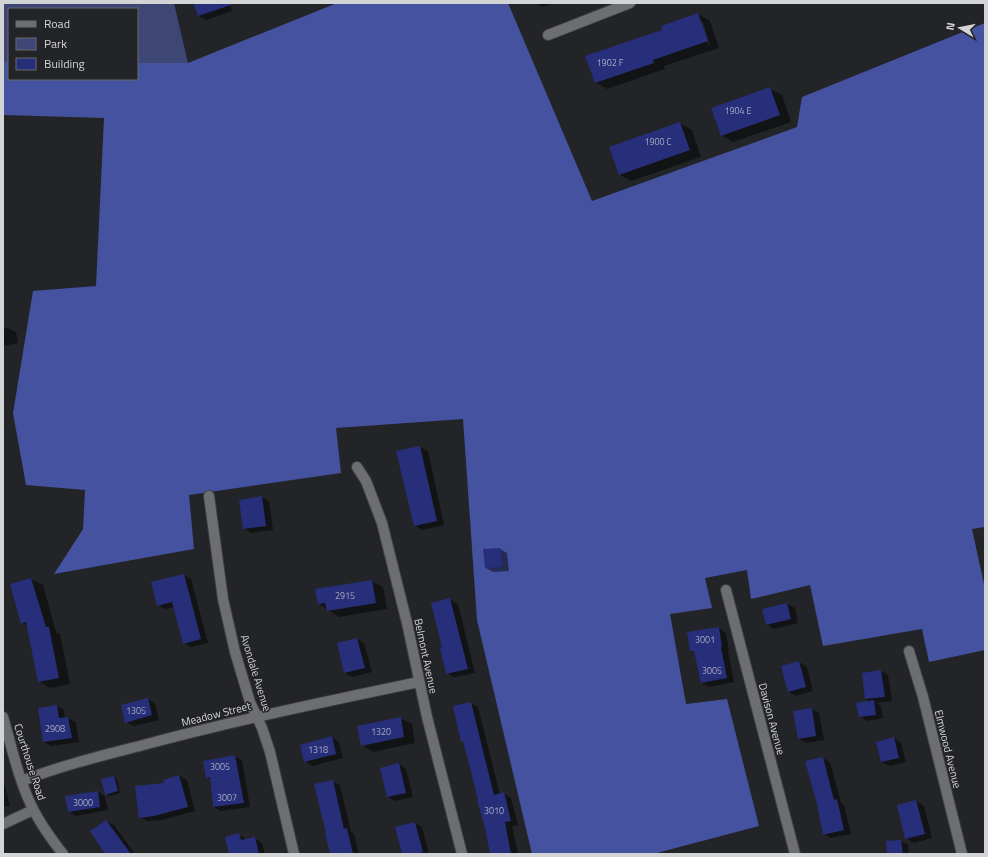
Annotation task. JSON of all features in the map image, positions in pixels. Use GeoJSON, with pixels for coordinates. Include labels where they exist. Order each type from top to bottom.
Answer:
{"type":"FeatureCollection","features":[{"type":"Feature","properties":{"kind":"street"},"geometry":{"type":"LineString","coordinates":[[548,35],[630,3]]}},
{"type":"Feature","properties":{"kind":"street","name":"Belmont Avenue"},"geometry":{"type":"LineString","coordinates":[[357,467],[366,481],[382,524],[427,717],[462,854]]}},
{"type":"Feature","properties":{"kind":"street","name":"Avondale Avenue"},"geometry":{"type":"LineString","coordinates":[[209,496],[225,605],[235,652],[250,702],[270,752],[294,854]]}},
{"type":"Feature","properties":{"kind":"street","name":"Davison Avenue"},"geometry":{"type":"LineString","coordinates":[[726,590],[795,854]]}},
{"type":"Feature","properties":{"kind":"street","name":"Elmwood Avenue"},"geometry":{"type":"LineString","coordinates":[[909,651],[927,712],[962,854]]}},
{"type":"Feature","properties":{"kind":"street","name":"Meadow Street"},"geometry":{"type":"LineString","coordinates":[[22,781],[52,769],[257,717],[419,682]]}},
{"type":"Feature","properties":{"kind":"street","name":"Courthouse Road"},"geometry":{"type":"LineString","coordinates":[[3,717],[22,781],[33,810],[47,834],[62,854]]}},
{"type":"Feature","properties":{"kind":"street"},"geometry":{"type":"LineString","coordinates":[[3,824],[33,810]]}},
{"type":"Feature","properties":{"kind":"green space"},"geometry":{"type":"Polygon","coordinates":[[[3,3],[174,3],[188,63],[138,63],[138,8],[8,8],[8,62],[3,62],[3,3]]]}},
{"type":"Feature","properties":{"kind":"shaded area"},"geometry":{"type":"Polygon","coordinates":[[[337,3],[508,3],[592,201],[797,127],[802,97],[985,23],[985,527],[972,529],[985,589],[985,650],[929,662],[922,629],[823,646],[810,585],[751,599],[747,570],[705,578],[712,608],[670,614],[686,704],[727,699],[759,826],[653,854],[532,854],[477,620],[463,419],[336,428],[341,473],[189,495],[194,549],[54,574],[83,529],[85,490],[26,485],[13,413],[33,291],[96,286],[104,118],[3,115],[3,62],[8,62],[8,80],[138,80],[138,63],[188,63],[337,3]]]}},
{"type":"Feature","properties":{"kind":"building"},"geometry":{"type":"Polygon","coordinates":[[[193,3],[231,3],[231,5],[198,16],[193,3]]]}},
{"type":"Feature","properties":{"kind":"building"},"geometry":{"type":"Polygon","coordinates":[[[698,13],[708,41],[653,60],[654,63],[595,83],[585,56],[662,30],[661,26],[698,13]]]}},
{"type":"Feature","properties":{"kind":"building"},"geometry":{"type":"Polygon","coordinates":[[[770,87],[780,115],[721,136],[711,108],[770,87]]]}},
{"type":"Feature","properties":{"kind":"building"},"geometry":{"type":"Polygon","coordinates":[[[680,122],[690,150],[619,175],[609,147],[680,122]]]}},
{"type":"Feature","properties":{"kind":"building"},"geometry":{"type":"Polygon","coordinates":[[[420,446],[437,521],[414,526],[396,451],[420,446]]]}},
{"type":"Feature","properties":{"kind":"building"},"geometry":{"type":"Polygon","coordinates":[[[262,496],[266,526],[243,529],[239,500],[262,496]]]}},
{"type":"Feature","properties":{"kind":"building"},"geometry":{"type":"Polygon","coordinates":[[[500,548],[502,567],[485,568],[483,549],[500,548]]]}},
{"type":"Feature","properties":{"kind":"building"},"geometry":{"type":"Polygon","coordinates":[[[184,574],[201,639],[183,644],[172,602],[157,606],[151,582],[184,574]]]}},
{"type":"Feature","properties":{"kind":"building"},"geometry":{"type":"Polygon","coordinates":[[[31,578],[46,627],[49,627],[59,678],[38,682],[26,622],[21,624],[10,584],[31,578]]]}},
{"type":"Feature","properties":{"kind":"building"},"geometry":{"type":"Polygon","coordinates":[[[372,580],[376,603],[327,611],[325,603],[318,604],[315,589],[372,580]]]}},
{"type":"Feature","properties":{"kind":"building"},"geometry":{"type":"Polygon","coordinates":[[[450,598],[468,669],[446,674],[440,648],[442,647],[431,603],[450,598]]]}},
{"type":"Feature","properties":{"kind":"building"},"geometry":{"type":"Polygon","coordinates":[[[787,603],[791,619],[766,625],[762,609],[787,603]]]}},
{"type":"Feature","properties":{"kind":"building"},"geometry":{"type":"Polygon","coordinates":[[[719,627],[727,678],[701,683],[694,651],[690,651],[687,632],[719,627]]]}},
{"type":"Feature","properties":{"kind":"building"},"geometry":{"type":"Polygon","coordinates":[[[357,638],[365,668],[344,673],[337,643],[357,638]]]}},
{"type":"Feature","properties":{"kind":"building"},"geometry":{"type":"Polygon","coordinates":[[[799,661],[806,687],[788,692],[781,666],[799,661]]]}},
{"type":"Feature","properties":{"kind":"building"},"geometry":{"type":"Polygon","coordinates":[[[881,670],[885,697],[865,699],[862,673],[881,670]]]}},
{"type":"Feature","properties":{"kind":"building"},"geometry":{"type":"Polygon","coordinates":[[[148,698],[152,715],[125,723],[121,705],[148,698]]]}},
{"type":"Feature","properties":{"kind":"building"},"geometry":{"type":"Polygon","coordinates":[[[874,700],[876,715],[859,717],[856,703],[874,700]]]}},
{"type":"Feature","properties":{"kind":"building"},"geometry":{"type":"Polygon","coordinates":[[[471,702],[494,795],[504,792],[511,821],[505,822],[511,854],[490,854],[478,799],[463,741],[461,742],[453,706],[471,702]]]}},
{"type":"Feature","properties":{"kind":"building"},"geometry":{"type":"Polygon","coordinates":[[[57,705],[59,718],[68,717],[72,738],[43,742],[38,708],[57,705]]]}},
{"type":"Feature","properties":{"kind":"building"},"geometry":{"type":"Polygon","coordinates":[[[812,708],[816,736],[798,739],[793,711],[812,708]]]}},
{"type":"Feature","properties":{"kind":"building"},"geometry":{"type":"Polygon","coordinates":[[[401,717],[404,737],[361,746],[357,726],[401,717]]]}},
{"type":"Feature","properties":{"kind":"building"},"geometry":{"type":"Polygon","coordinates":[[[332,736],[336,754],[304,762],[300,745],[332,736]]]}},
{"type":"Feature","properties":{"kind":"building"},"geometry":{"type":"Polygon","coordinates":[[[894,737],[899,758],[881,762],[876,742],[894,737]]]}},
{"type":"Feature","properties":{"kind":"building"},"geometry":{"type":"Polygon","coordinates":[[[235,755],[244,803],[213,807],[210,777],[206,778],[203,761],[235,755]]]}},
{"type":"Feature","properties":{"kind":"building"},"geometry":{"type":"Polygon","coordinates":[[[823,757],[834,800],[837,799],[844,830],[823,835],[817,804],[805,761],[823,757]]]}},
{"type":"Feature","properties":{"kind":"building"},"geometry":{"type":"Polygon","coordinates":[[[399,763],[406,793],[387,797],[380,768],[399,763]]]}},
{"type":"Feature","properties":{"kind":"building"},"geometry":{"type":"Polygon","coordinates":[[[179,775],[188,807],[154,816],[139,818],[135,786],[164,783],[163,780],[179,775]]]}},
{"type":"Feature","properties":{"kind":"building"},"geometry":{"type":"Polygon","coordinates":[[[114,776],[118,791],[105,795],[101,779],[114,776]]]}},
{"type":"Feature","properties":{"kind":"building"},"geometry":{"type":"Polygon","coordinates":[[[333,780],[344,829],[347,828],[353,854],[330,854],[314,784],[333,780]]]}},
{"type":"Feature","properties":{"kind":"building"},"geometry":{"type":"Polygon","coordinates":[[[98,791],[100,807],[68,812],[65,796],[98,791]]]}},
{"type":"Feature","properties":{"kind":"building"},"geometry":{"type":"Polygon","coordinates":[[[916,800],[925,834],[905,839],[897,805],[916,800]]]}},
{"type":"Feature","properties":{"kind":"building"},"geometry":{"type":"Polygon","coordinates":[[[106,820],[131,854],[105,854],[90,831],[106,820]]]}},
{"type":"Feature","properties":{"kind":"building"},"geometry":{"type":"Polygon","coordinates":[[[415,822],[423,852],[415,854],[402,854],[395,827],[415,822]]]}},
{"type":"Feature","properties":{"kind":"building"},"geometry":{"type":"Polygon","coordinates":[[[239,833],[241,840],[255,837],[259,854],[229,854],[225,837],[239,833]]]}},
{"type":"Feature","properties":{"kind":"building"},"geometry":{"type":"Polygon","coordinates":[[[901,840],[903,854],[887,854],[886,841],[901,840]]]}}]}
